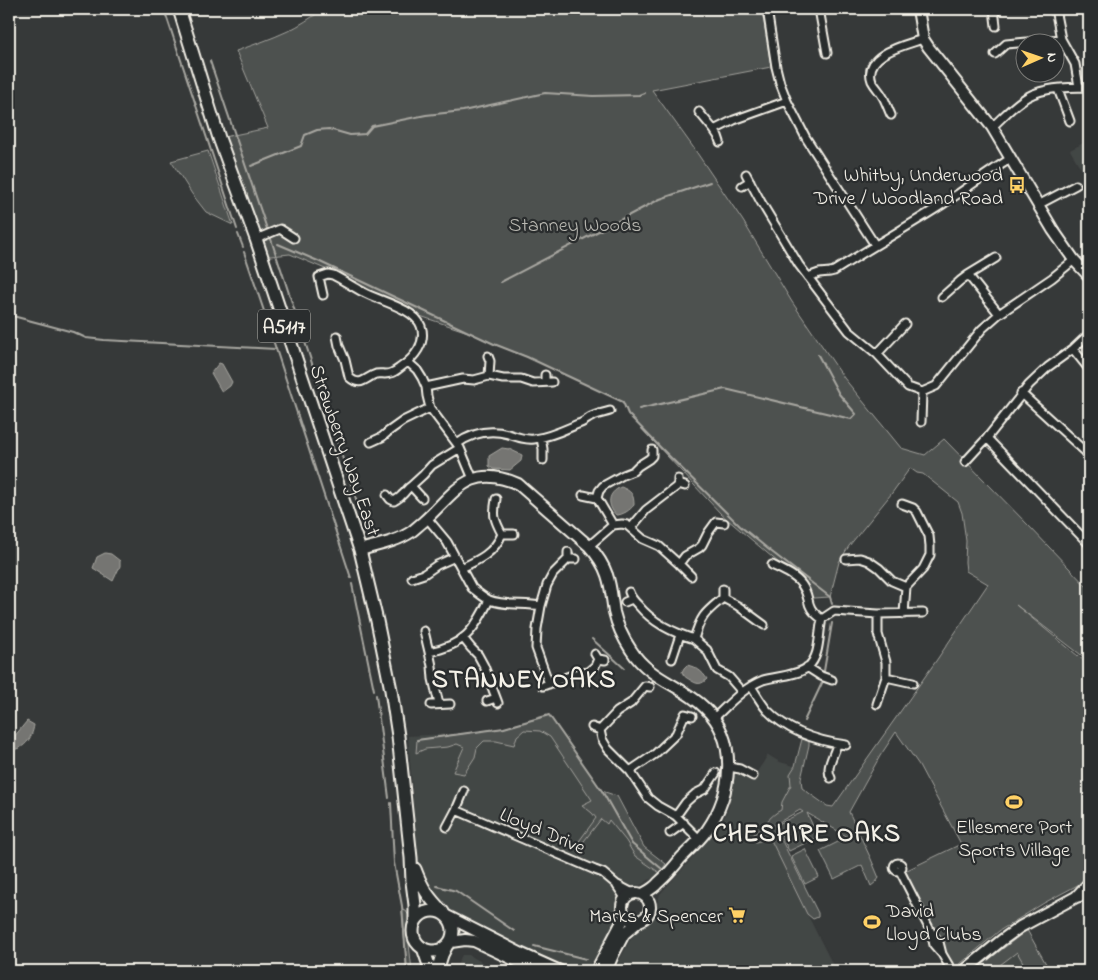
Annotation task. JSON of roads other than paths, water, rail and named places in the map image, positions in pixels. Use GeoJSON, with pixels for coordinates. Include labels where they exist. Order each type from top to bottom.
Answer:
{"type":"FeatureCollection","features":[{"type":"Feature","properties":{"kind":"main road","name":"Strawberry Way East"},"geometry":{"type":"LineString","coordinates":[[179,9],[219,138],[256,239],[360,550],[391,690],[402,770],[415,922]]}},
{"type":"Feature","properties":{"kind":"main road","name":"Strawberry Way East"},"geometry":{"type":"LineString","coordinates":[[411,858],[424,890],[446,915]]}},
{"type":"Feature","properties":{"kind":"main road"},"geometry":{"type":"LineString","coordinates":[[415,922],[419,916],[436,910],[446,915],[452,922],[453,936],[442,955],[437,971]]}},
{"type":"Feature","properties":{"kind":"main road","name":"A5117"},"geometry":{"type":"LineString","coordinates":[[415,922],[413,928],[414,936],[417,943],[423,948],[431,971]]}},
{"type":"Feature","properties":{"kind":"main road"},"geometry":{"type":"LineString","coordinates":[[423,948],[435,951],[441,950],[448,944]]}},
{"type":"Feature","properties":{"kind":"street"},"geometry":{"type":"LineString","coordinates":[[767,9],[776,67],[787,101],[806,138],[875,245]]}},
{"type":"Feature","properties":{"kind":"street"},"geometry":{"type":"LineString","coordinates":[[819,9],[827,53]]}},
{"type":"Feature","properties":{"kind":"street"},"geometry":{"type":"LineString","coordinates":[[918,9],[923,39],[992,127],[1038,206],[1074,260],[1087,270]]}},
{"type":"Feature","properties":{"kind":"street"},"geometry":{"type":"LineString","coordinates":[[994,9],[996,26]]}},
{"type":"Feature","properties":{"kind":"street"},"geometry":{"type":"LineString","coordinates":[[1055,9],[1060,32]]}},
{"type":"Feature","properties":{"kind":"street"},"geometry":{"type":"LineString","coordinates":[[891,115],[883,97],[871,79],[872,68],[876,60],[885,53],[923,39]]}},
{"type":"Feature","properties":{"kind":"street"},"geometry":{"type":"LineString","coordinates":[[995,54],[1004,40],[1016,40]]}},
{"type":"Feature","properties":{"kind":"street"},"geometry":{"type":"LineString","coordinates":[[1066,48],[1075,64],[1079,87]]}},
{"type":"Feature","properties":{"kind":"street"},"geometry":{"type":"LineString","coordinates":[[992,127],[1022,100],[1037,92],[1089,87]]}},
{"type":"Feature","properties":{"kind":"street"},"geometry":{"type":"LineString","coordinates":[[1058,89],[1070,121]]}},
{"type":"Feature","properties":{"kind":"street"},"geometry":{"type":"LineString","coordinates":[[714,130],[734,120],[787,101]]}},
{"type":"Feature","properties":{"kind":"street"},"geometry":{"type":"LineString","coordinates":[[699,112],[714,130],[720,142]]}},
{"type":"Feature","properties":{"kind":"street"},"geometry":{"type":"LineString","coordinates":[[808,277],[834,270],[940,206],[1010,159]]}},
{"type":"Feature","properties":{"kind":"street"},"geometry":{"type":"LineString","coordinates":[[742,186],[748,178],[799,265],[849,331],[877,354],[908,387],[922,392],[936,386],[982,330],[999,314],[1052,278],[1074,260]]}},
{"type":"Feature","properties":{"kind":"street"},"geometry":{"type":"LineString","coordinates":[[1038,206],[1076,185]]}},
{"type":"Feature","properties":{"kind":"street"},"geometry":{"type":"LineString","coordinates":[[256,239],[280,229],[294,238]]}},
{"type":"Feature","properties":{"kind":"street"},"geometry":{"type":"LineString","coordinates":[[942,296],[960,280],[996,258]]}},
{"type":"Feature","properties":{"kind":"street"},"geometry":{"type":"LineString","coordinates":[[323,295],[319,277],[328,274],[333,275],[364,293],[413,314],[419,320],[423,335],[419,350],[408,362],[392,373],[376,374],[361,382],[349,377],[341,352],[340,340]]}},
{"type":"Feature","properties":{"kind":"street"},"geometry":{"type":"LineString","coordinates":[[968,276],[999,314]]}},
{"type":"Feature","properties":{"kind":"street"},"geometry":{"type":"LineString","coordinates":[[877,354],[905,324]]}},
{"type":"Feature","properties":{"kind":"street"},"geometry":{"type":"LineString","coordinates":[[965,462],[1021,393],[1048,367],[1073,349],[1089,334]]}},
{"type":"Feature","properties":{"kind":"street"},"geometry":{"type":"LineString","coordinates":[[1073,349],[1089,368]]}},
{"type":"Feature","properties":{"kind":"street"},"geometry":{"type":"LineString","coordinates":[[488,356],[490,361],[489,376]]}},
{"type":"Feature","properties":{"kind":"street"},"geometry":{"type":"LineString","coordinates":[[408,362],[417,370],[426,387],[430,408],[459,446],[473,478]]}},
{"type":"Feature","properties":{"kind":"street"},"geometry":{"type":"LineString","coordinates":[[426,387],[489,376],[503,379],[521,379],[533,383],[547,379]]}},
{"type":"Feature","properties":{"kind":"street"},"geometry":{"type":"LineString","coordinates":[[921,422],[922,392]]}},
{"type":"Feature","properties":{"kind":"street"},"geometry":{"type":"LineString","coordinates":[[1021,393],[1089,455]]}},
{"type":"Feature","properties":{"kind":"street"},"geometry":{"type":"LineString","coordinates":[[371,442],[382,437],[403,421],[430,408]]}},
{"type":"Feature","properties":{"kind":"street"},"geometry":{"type":"LineString","coordinates":[[387,495],[393,503],[432,465],[476,434],[484,432],[503,433],[525,440],[541,438],[579,424],[592,416],[610,411]]}},
{"type":"Feature","properties":{"kind":"street"},"geometry":{"type":"LineString","coordinates":[[541,438],[543,460]]}},
{"type":"Feature","properties":{"kind":"street"},"geometry":{"type":"LineString","coordinates":[[986,438],[1089,544]]}},
{"type":"Feature","properties":{"kind":"street"},"geometry":{"type":"LineString","coordinates":[[597,498],[599,491],[604,486],[630,473],[654,455]]}},
{"type":"Feature","properties":{"kind":"street"},"geometry":{"type":"LineString","coordinates":[[360,550],[398,539],[412,531],[456,489],[473,478],[495,477],[506,478],[518,484],[589,546],[600,559],[607,574],[618,625],[632,652],[646,668],[704,707],[714,718],[728,752],[729,767],[726,786],[715,817],[707,830],[657,884],[622,907],[625,916],[638,922]]}},
{"type":"Feature","properties":{"kind":"street"},"geometry":{"type":"LineString","coordinates":[[631,528],[646,510],[680,483]]}},
{"type":"Feature","properties":{"kind":"street"},"geometry":{"type":"LineString","coordinates":[[411,486],[422,498]]}},
{"type":"Feature","properties":{"kind":"street"},"geometry":{"type":"LineString","coordinates":[[584,495],[597,498],[613,525]]}},
{"type":"Feature","properties":{"kind":"street"},"geometry":{"type":"LineString","coordinates":[[461,568],[478,560],[491,551],[499,542],[502,534],[494,519],[496,499]]}},
{"type":"Feature","properties":{"kind":"street"},"geometry":{"type":"LineString","coordinates":[[902,504],[913,508],[917,512],[929,536],[930,546],[930,555],[923,570],[906,588],[904,614]]}},
{"type":"Feature","properties":{"kind":"street"},"geometry":{"type":"LineString","coordinates":[[427,518],[448,542],[472,588],[489,600],[507,604],[541,606]]}},
{"type":"Feature","properties":{"kind":"street"},"geometry":{"type":"LineString","coordinates":[[679,564],[685,556],[702,545],[718,520]]}},
{"type":"Feature","properties":{"kind":"street"},"geometry":{"type":"LineString","coordinates":[[589,546],[613,525],[622,524],[631,528],[643,539],[659,546],[691,576]]}},
{"type":"Feature","properties":{"kind":"street"},"geometry":{"type":"LineString","coordinates":[[502,534],[514,534]]}},
{"type":"Feature","properties":{"kind":"street"},"geometry":{"type":"LineString","coordinates":[[576,559],[568,556],[557,568],[549,580],[541,606],[536,648],[546,685],[575,674],[588,672],[595,666],[599,658]]}},
{"type":"Feature","properties":{"kind":"street"},"geometry":{"type":"LineString","coordinates":[[850,556],[869,561],[892,581],[906,588]]}},
{"type":"Feature","properties":{"kind":"street"},"geometry":{"type":"LineString","coordinates":[[412,577],[424,574],[437,565],[455,557]]}},
{"type":"Feature","properties":{"kind":"street"},"geometry":{"type":"LineString","coordinates":[[772,565],[802,584],[811,610],[822,619]]}},
{"type":"Feature","properties":{"kind":"street"},"geometry":{"type":"LineString","coordinates":[[723,589],[723,598]]}},
{"type":"Feature","properties":{"kind":"street"},"geometry":{"type":"LineString","coordinates":[[629,598],[658,624],[680,635],[694,639],[707,650],[717,670],[729,677],[742,692]]}},
{"type":"Feature","properties":{"kind":"street"},"geometry":{"type":"LineString","coordinates":[[723,598],[738,606],[764,626]]}},
{"type":"Feature","properties":{"kind":"street"},"geometry":{"type":"LineString","coordinates":[[694,639],[698,624],[704,613],[723,598]]}},
{"type":"Feature","properties":{"kind":"street"},"geometry":{"type":"LineString","coordinates":[[429,652],[441,650],[463,638],[480,620],[489,600]]}},
{"type":"Feature","properties":{"kind":"street"},"geometry":{"type":"LineString","coordinates":[[714,718],[751,686],[763,680],[791,674],[807,667],[817,650],[822,619],[834,611],[878,614],[923,613]]}},
{"type":"Feature","properties":{"kind":"street"},"geometry":{"type":"LineString","coordinates":[[877,704],[886,677],[886,662],[878,634],[878,614]]}},
{"type":"Feature","properties":{"kind":"street"},"geometry":{"type":"LineString","coordinates":[[424,630],[439,704]]}},
{"type":"Feature","properties":{"kind":"street"},"geometry":{"type":"LineString","coordinates":[[672,659],[680,635]]}},
{"type":"Feature","properties":{"kind":"street"},"geometry":{"type":"LineString","coordinates":[[463,638],[478,655],[484,666],[497,701],[487,701]]}},
{"type":"Feature","properties":{"kind":"street"},"geometry":{"type":"LineString","coordinates":[[807,667],[821,676],[832,680]]}},
{"type":"Feature","properties":{"kind":"street"},"geometry":{"type":"LineString","coordinates":[[886,677],[913,682]]}},
{"type":"Feature","properties":{"kind":"street"},"geometry":{"type":"LineString","coordinates":[[600,730],[617,712],[630,703],[645,685]]}},
{"type":"Feature","properties":{"kind":"street"},"geometry":{"type":"LineString","coordinates":[[751,686],[767,709],[788,726],[802,734],[846,745]]}},
{"type":"Feature","properties":{"kind":"street"},"geometry":{"type":"LineString","coordinates":[[431,705],[450,704]]}},
{"type":"Feature","properties":{"kind":"street"},"geometry":{"type":"LineString","coordinates":[[630,771],[654,754],[676,734],[686,713]]}},
{"type":"Feature","properties":{"kind":"street"},"geometry":{"type":"LineString","coordinates":[[592,727],[600,730]]}},
{"type":"Feature","properties":{"kind":"street"},"geometry":{"type":"LineString","coordinates":[[600,730],[608,750],[630,771],[648,798],[676,816],[699,839]]}},
{"type":"Feature","properties":{"kind":"street"},"geometry":{"type":"LineString","coordinates":[[827,776],[829,764],[838,744]]}},
{"type":"Feature","properties":{"kind":"street"},"geometry":{"type":"LineString","coordinates":[[729,767],[740,769],[753,776]]}},
{"type":"Feature","properties":{"kind":"street"},"geometry":{"type":"LineString","coordinates":[[676,816],[686,802],[695,794],[705,789],[716,773]]}},
{"type":"Feature","properties":{"kind":"street"},"geometry":{"type":"LineString","coordinates":[[447,828],[464,791]]}},
{"type":"Feature","properties":{"kind":"street","name":"Lloyd Drive"},"geometry":{"type":"LineString","coordinates":[[456,810],[603,873],[616,884],[637,896]]}},
{"type":"Feature","properties":{"kind":"street"},"geometry":{"type":"LineString","coordinates":[[670,833],[684,823]]}},
{"type":"Feature","properties":{"kind":"street"},"geometry":{"type":"LineString","coordinates":[[900,871],[931,932],[934,945],[952,971]]}},
{"type":"Feature","properties":{"kind":"street"},"geometry":{"type":"LineString","coordinates":[[1076,897],[1089,883]]}},
{"type":"Feature","properties":{"kind":"street"},"geometry":{"type":"LineString","coordinates":[[964,971],[1010,934],[1076,897],[1089,894]]}},
{"type":"Feature","properties":{"kind":"street"},"geometry":{"type":"LineString","coordinates":[[600,970],[613,955],[624,934],[638,922],[644,920],[650,912],[650,904],[637,896]]}},
{"type":"Feature","properties":{"kind":"street"},"geometry":{"type":"LineString","coordinates":[[446,915],[560,971]]}},
{"type":"Feature","properties":{"kind":"street"},"geometry":{"type":"LineString","coordinates":[[600,970],[625,916]]}},
{"type":"Feature","properties":{"kind":"street"},"geometry":{"type":"LineString","coordinates":[[448,944],[465,940],[474,941],[538,971]]}},
{"type":"Feature","properties":{"kind":"waterway"},"geometry":{"type":"LineString","coordinates":[[164,9],[237,229]]}},
{"type":"Feature","properties":{"kind":"waterway"},"geometry":{"type":"LineString","coordinates":[[210,61],[268,232]]}},
{"type":"Feature","properties":{"kind":"waterway"},"geometry":{"type":"LineString","coordinates":[[251,166],[301,146],[305,135],[317,130],[329,129],[350,135],[365,134],[372,126],[426,115],[463,111],[545,93],[593,96],[639,95],[644,93]]}},
{"type":"Feature","properties":{"kind":"waterway"},"geometry":{"type":"LineString","coordinates":[[501,282],[660,199],[710,182]]}},
{"type":"Feature","properties":{"kind":"waterway"},"geometry":{"type":"LineString","coordinates":[[238,234],[243,247]]}},
{"type":"Feature","properties":{"kind":"waterway"},"geometry":{"type":"LineString","coordinates":[[270,236],[280,267]]}},
{"type":"Feature","properties":{"kind":"waterway"},"geometry":{"type":"LineString","coordinates":[[278,244],[623,402],[628,414],[740,526],[830,597],[832,604]]}},
{"type":"Feature","properties":{"kind":"waterway"},"geometry":{"type":"LineString","coordinates":[[244,252],[265,314]]}},
{"type":"Feature","properties":{"kind":"waterway"},"geometry":{"type":"LineString","coordinates":[[280,266],[325,403]]}},
{"type":"Feature","properties":{"kind":"waterway"},"geometry":{"type":"LineString","coordinates":[[9,315],[73,332],[86,338],[276,349],[266,319]]}},
{"type":"Feature","properties":{"kind":"waterway"},"geometry":{"type":"LineString","coordinates":[[276,349],[351,578]]}},
{"type":"Feature","properties":{"kind":"waterway"},"geometry":{"type":"LineString","coordinates":[[639,409],[725,389],[851,419],[856,414],[839,394],[818,355]]}},
{"type":"Feature","properties":{"kind":"waterway"},"geometry":{"type":"LineString","coordinates":[[333,429],[364,523]]}},
{"type":"Feature","properties":{"kind":"waterway"},"geometry":{"type":"LineString","coordinates":[[352,584],[374,690]]}},
{"type":"Feature","properties":{"kind":"waterway"},"geometry":{"type":"LineString","coordinates":[[824,671],[832,623]]}},
{"type":"Feature","properties":{"kind":"waterway"},"geometry":{"type":"LineString","coordinates":[[592,639],[624,668]]}},
{"type":"Feature","properties":{"kind":"waterway"},"geometry":{"type":"LineString","coordinates":[[804,721],[822,683]]}},
{"type":"Feature","properties":{"kind":"waterway"},"geometry":{"type":"LineString","coordinates":[[376,695],[389,798]]}},
{"type":"Feature","properties":{"kind":"waterway"},"geometry":{"type":"LineString","coordinates":[[417,740],[504,728],[549,715],[602,791],[632,844],[662,869]]}},
{"type":"Feature","properties":{"kind":"waterway"},"geometry":{"type":"LineString","coordinates":[[391,803],[394,863],[402,906],[407,971]]}},
{"type":"Feature","properties":{"kind":"waterway"},"geometry":{"type":"LineString","coordinates":[[437,886],[456,891],[514,931]]}},
{"type":"Feature","properties":{"kind":"waterway"},"geometry":{"type":"LineString","coordinates":[[534,946],[586,959]]}},
{"type":"Feature","properties":{"kind":"place","name":"Whitby, Underwood Drive / Woodland Road"},"geometry":{"type":"Point","coordinates":[1017,185]}},
{"type":"Feature","properties":{"kind":"place","name":"Ellesmere Port Sports Village"},"geometry":{"type":"Point","coordinates":[1014,802]}},
{"type":"Feature","properties":{"kind":"place","name":"Marks & Spencer"},"geometry":{"type":"Point","coordinates":[737,915]}},
{"type":"Feature","properties":{"kind":"place","name":"David Lloyd Clubs"},"geometry":{"type":"Point","coordinates":[872,922]}},
{"type":"Feature","properties":{"kind":"district","name":"STANNEY OAKS"},"geometry":{"type":"Point","coordinates":[524,678]}},
{"type":"Feature","properties":{"kind":"district","name":"CHESHIRE OAKS"},"geometry":{"type":"Point","coordinates":[807,832]}},
{"type":"Feature","properties":{"kind":"park label","name":"Stanney Woods"},"geometry":{"type":"Point","coordinates":[575,224]}}]}
